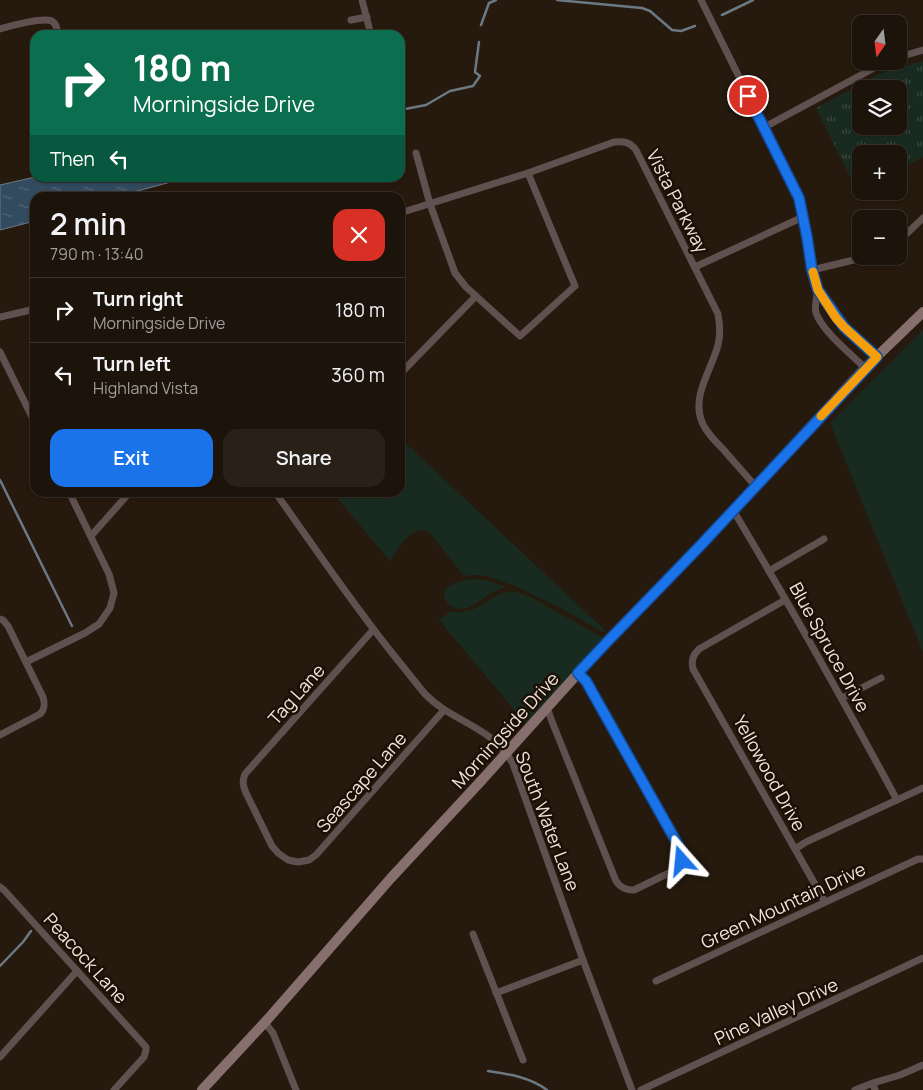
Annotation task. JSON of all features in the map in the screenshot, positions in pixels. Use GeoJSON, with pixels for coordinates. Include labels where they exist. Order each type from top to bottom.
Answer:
{"type":"FeatureCollection","features":[{"type":"Feature","properties":{"kind":"street"},"geometry":{"type":"LineString","coordinates":[[362,0],[370,30]]}},
{"type":"Feature","properties":{"kind":"street"},"geometry":{"type":"LineString","coordinates":[[701,0],[799,198],[812,270],[818,290],[844,327],[877,357]]}},
{"type":"Feature","properties":{"kind":"street"},"geometry":{"type":"LineString","coordinates":[[351,20],[367,17]]}},
{"type":"Feature","properties":{"kind":"street"},"geometry":{"type":"LineString","coordinates":[[0,29],[43,19],[52,21],[57,26],[57,30]]}},
{"type":"Feature","properties":{"kind":"street"},"geometry":{"type":"LineString","coordinates":[[908,55],[923,50]]}},
{"type":"Feature","properties":{"kind":"street"},"geometry":{"type":"LineString","coordinates":[[764,128],[870,70]]}},
{"type":"Feature","properties":{"kind":"street","name":"Vista Parkway"},"geometry":{"type":"LineString","coordinates":[[405,212],[528,173],[614,142],[627,142],[632,145],[718,314],[720,336],[699,404],[702,422],[714,439],[756,486]]}},
{"type":"Feature","properties":{"kind":"street"},"geometry":{"type":"LineString","coordinates":[[416,153],[430,204],[455,273],[466,287],[520,336],[576,286],[528,173]]}},
{"type":"Feature","properties":{"kind":"street"},"geometry":{"type":"LineString","coordinates":[[694,267],[803,217]]}},
{"type":"Feature","properties":{"kind":"street"},"geometry":{"type":"LineString","coordinates":[[907,234],[923,218]]}},
{"type":"Feature","properties":{"kind":"street"},"geometry":{"type":"LineString","coordinates":[[812,270],[852,260]]}},
{"type":"Feature","properties":{"kind":"street"},"geometry":{"type":"LineString","coordinates":[[818,290],[815,311],[821,322],[865,368]]}},
{"type":"Feature","properties":{"kind":"street"},"geometry":{"type":"LineString","coordinates":[[405,369],[476,296]]}},
{"type":"Feature","properties":{"kind":"street"},"geometry":{"type":"LineString","coordinates":[[0,317],[30,310]]}},
{"type":"Feature","properties":{"kind":"street","name":"Morningside Drive"},"geometry":{"type":"LineString","coordinates":[[202,1090],[265,1023],[391,878],[578,673],[700,546],[865,368],[923,312]]}},
{"type":"Feature","properties":{"kind":"street"},"geometry":{"type":"LineString","coordinates":[[0,352],[30,413]]}},
{"type":"Feature","properties":{"kind":"street"},"geometry":{"type":"LineString","coordinates":[[26,662],[85,633],[99,624],[110,608],[114,593],[109,574],[71,497]]}},
{"type":"Feature","properties":{"kind":"street"},"geometry":{"type":"LineString","coordinates":[[90,536],[125,497]]}},
{"type":"Feature","properties":{"kind":"street","name":"South Water Lane"},"geometry":{"type":"LineString","coordinates":[[279,497],[373,630],[424,693],[444,710],[482,730],[506,752],[513,764],[582,960],[632,1090]]}},
{"type":"Feature","properties":{"kind":"street","name":"Blue Spruce Drive"},"geometry":{"type":"LineString","coordinates":[[733,510],[842,698],[897,800]]}},
{"type":"Feature","properties":{"kind":"street"},"geometry":{"type":"LineString","coordinates":[[769,570],[824,539]]}},
{"type":"Feature","properties":{"kind":"street","name":"Yellowood Drive"},"geometry":{"type":"LineString","coordinates":[[785,600],[699,649],[692,658],[692,664],[825,902]]}},
{"type":"Feature","properties":{"kind":"street"},"geometry":{"type":"LineString","coordinates":[[0,619],[8,626],[26,662],[43,697],[44,709],[36,717],[0,735]]}},
{"type":"Feature","properties":{"kind":"street","name":"Tag Lane"},"geometry":{"type":"LineString","coordinates":[[293,861],[282,856],[272,846],[246,793],[243,779],[249,768],[373,630]]}},
{"type":"Feature","properties":{"kind":"street"},"geometry":{"type":"LineString","coordinates":[[545,710],[550,716],[619,885],[628,890],[634,890],[675,870],[682,861],[681,850],[586,681],[578,673]]}},
{"type":"Feature","properties":{"kind":"street"},"geometry":{"type":"LineString","coordinates":[[842,698],[882,678]]}},
{"type":"Feature","properties":{"kind":"street","name":"Seascape Lane"},"geometry":{"type":"LineString","coordinates":[[293,861],[305,861],[316,854],[444,710]]}},
{"type":"Feature","properties":{"kind":"street"},"geometry":{"type":"LineString","coordinates":[[795,849],[806,842],[923,788]]}},
{"type":"Feature","properties":{"kind":"street","name":"Green Mountain Drive"},"geometry":{"type":"LineString","coordinates":[[656,980],[918,859],[923,859]]}},
{"type":"Feature","properties":{"kind":"street","name":"Peacock Lane"},"geometry":{"type":"LineString","coordinates":[[0,887],[146,1047],[144,1056],[114,1090]]}},
{"type":"Feature","properties":{"kind":"street"},"geometry":{"type":"LineString","coordinates":[[473,934],[523,1060]]}},
{"type":"Feature","properties":{"kind":"street","name":"Pine Valley Drive"},"geometry":{"type":"LineString","coordinates":[[641,1090],[923,958]]}},
{"type":"Feature","properties":{"kind":"street"},"geometry":{"type":"LineString","coordinates":[[496,993],[582,960]]}},
{"type":"Feature","properties":{"kind":"street"},"geometry":{"type":"LineString","coordinates":[[0,1057],[77,971]]}},
{"type":"Feature","properties":{"kind":"street"},"geometry":{"type":"LineString","coordinates":[[265,1023],[273,1033],[296,1090]]}},
{"type":"Feature","properties":{"kind":"street"},"geometry":{"type":"LineString","coordinates":[[855,1090],[874,1086],[923,1065]]}},
{"type":"Feature","properties":{"kind":"green space"},"geometry":{"type":"Polygon","coordinates":[[[923,61],[923,157],[907,165],[907,145],[852,145],[852,181],[816,108],[852,89],[852,135],[907,135],[907,80],[869,80],[891,70],[908,70],[908,65],[923,61]]]}},
{"type":"Feature","properties":{"kind":"green space"},"geometry":{"type":"Polygon","coordinates":[[[923,330],[923,652],[830,423],[923,330]]]}},
{"type":"Feature","properties":{"kind":"green space"},"geometry":{"type":"Polygon","coordinates":[[[405,443],[606,631],[602,632],[564,610],[517,587],[487,576],[464,576],[429,532],[422,530],[411,534],[401,544],[390,561],[336,497],[405,497],[405,443]]]}},
{"type":"Feature","properties":{"kind":"green space"},"geometry":{"type":"Polygon","coordinates":[[[472,579],[486,580],[506,587],[491,593],[465,609],[450,605],[444,595],[447,588],[456,583],[472,579]]]}},
{"type":"Feature","properties":{"kind":"green space"},"geometry":{"type":"Polygon","coordinates":[[[505,592],[517,592],[534,599],[603,638],[526,724],[439,620],[451,611],[466,612],[505,592]]]}},
{"type":"Feature","properties":{"kind":"water"},"geometry":{"type":"Polygon","coordinates":[[[30,178],[30,182],[171,182],[134,192],[30,192],[30,222],[0,230],[0,185],[30,178]]]}},
{"type":"Feature","properties":{"kind":"waterway"},"geometry":{"type":"LineString","coordinates":[[481,25],[489,3],[496,0]]}},
{"type":"Feature","properties":{"kind":"waterway"},"geometry":{"type":"LineString","coordinates":[[557,0],[642,8],[650,11],[672,30],[681,31],[695,26]]}},
{"type":"Feature","properties":{"kind":"waterway"},"geometry":{"type":"LineString","coordinates":[[722,15],[753,0]]}},
{"type":"Feature","properties":{"kind":"waterway"},"geometry":{"type":"LineString","coordinates":[[405,109],[426,105],[450,91],[473,86],[480,76],[475,72],[479,42]]}},
{"type":"Feature","properties":{"kind":"waterway"},"geometry":{"type":"LineString","coordinates":[[0,480],[72,626]]}},
{"type":"Feature","properties":{"kind":"waterway"},"geometry":{"type":"LineString","coordinates":[[0,966],[31,931]]}},
{"type":"Feature","properties":{"kind":"waterway"},"geometry":{"type":"LineString","coordinates":[[488,1071],[526,1079],[547,1090]]}},
{"type":"Feature","properties":{"kind":"slow traffic"},"geometry":{"type":"LineString","coordinates":[[813,272],[818,290],[836,318],[877,357],[821,416]]}},
{"type":"Feature","properties":{"kind":"route"},"geometry":{"type":"LineString","coordinates":[[682,861],[681,850],[585,678],[578,673],[877,357],[836,318],[818,290],[814,281],[799,198],[748,96]]}}]}
